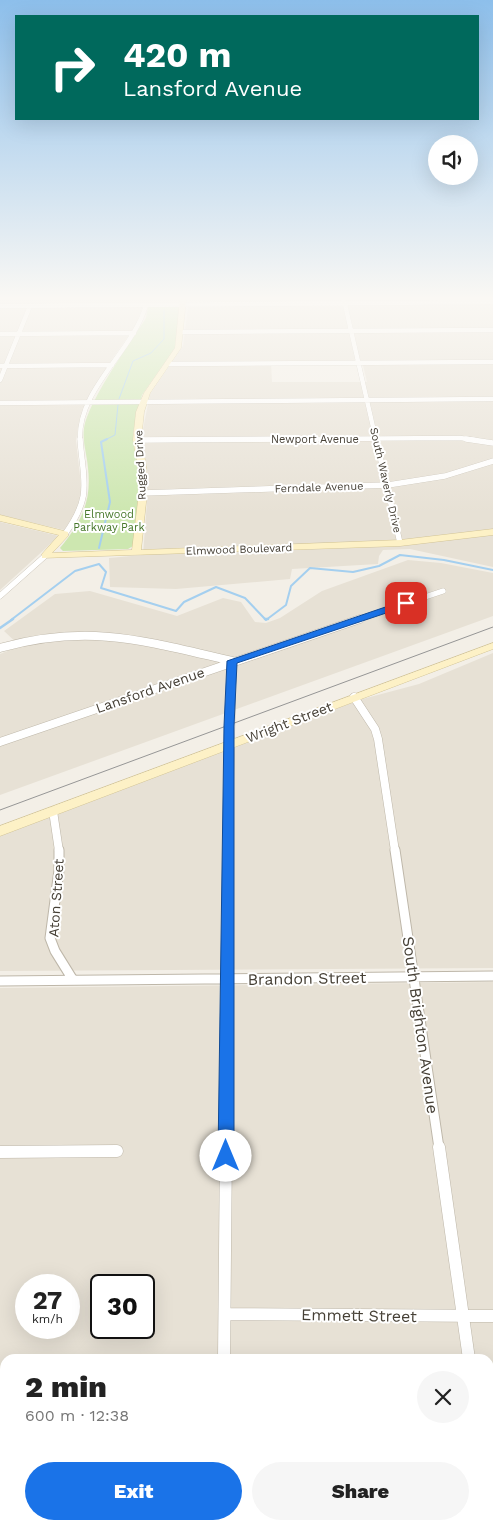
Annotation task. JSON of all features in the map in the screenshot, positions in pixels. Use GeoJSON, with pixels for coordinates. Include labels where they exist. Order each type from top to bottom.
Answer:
{"type":"FeatureCollection","features":[{"type":"Feature","properties":{"kind":"street"},"geometry":{"type":"LineString","coordinates":[[0,596],[45,556],[65,534],[81,509],[84,497],[85,470],[80,435],[84,417],[108,371]]}},
{"type":"Feature","properties":{"kind":"street","name":"Rugged Drive"},"geometry":{"type":"LineString","coordinates":[[136,552],[142,493],[142,466],[137,440],[138,421],[143,402],[163,371]]}},
{"type":"Feature","properties":{"kind":"street","name":"South Waverly Drive"},"geometry":{"type":"LineString","coordinates":[[361,371],[400,543]]}},
{"type":"Feature","properties":{"kind":"street"},"geometry":{"type":"LineString","coordinates":[[0,403],[493,400]]}},
{"type":"Feature","properties":{"kind":"street","name":"Newport Avenue"},"geometry":{"type":"LineString","coordinates":[[137,440],[460,438],[493,443]]}},
{"type":"Feature","properties":{"kind":"street","name":"Ferndale Avenue"},"geometry":{"type":"LineString","coordinates":[[142,493],[388,485],[445,476],[493,461]]}},
{"type":"Feature","properties":{"kind":"street"},"geometry":{"type":"LineString","coordinates":[[0,518],[65,534]]}},
{"type":"Feature","properties":{"kind":"street","name":"Elmwood Boulevard"},"geometry":{"type":"LineString","coordinates":[[45,556],[400,543],[493,532]]}},
{"type":"Feature","properties":{"kind":"street","name":"Lansford Avenue"},"geometry":{"type":"LineString","coordinates":[[0,742],[232,661],[443,591]]}},
{"type":"Feature","properties":{"kind":"street"},"geometry":{"type":"LineString","coordinates":[[0,648],[37,638],[89,634],[128,638],[232,661],[229,745],[224,1354]]}},
{"type":"Feature","properties":{"kind":"street","name":"Wright Street"},"geometry":{"type":"LineString","coordinates":[[0,831],[493,646]]}},
{"type":"Feature","properties":{"kind":"street"},"geometry":{"type":"LineString","coordinates":[[202,654],[205,662],[203,672]]}},
{"type":"Feature","properties":{"kind":"street","name":"South Brighton Avenue"},"geometry":{"type":"LineString","coordinates":[[354,697],[375,730],[378,739],[415,977],[468,1354]]}},
{"type":"Feature","properties":{"kind":"street","name":"Aton Street"},"geometry":{"type":"LineString","coordinates":[[53,811],[59,846],[59,870],[50,938],[61,964],[73,980]]}},
{"type":"Feature","properties":{"kind":"street","name":"Brandon Street"},"geometry":{"type":"LineString","coordinates":[[0,981],[493,976]]}},
{"type":"Feature","properties":{"kind":"street"},"geometry":{"type":"LineString","coordinates":[[0,1152],[117,1151]]}},
{"type":"Feature","properties":{"kind":"street","name":"Emmett Street"},"geometry":{"type":"LineString","coordinates":[[224,1314],[493,1316]]}},
{"type":"Feature","properties":{"kind":"shaded area"},"geometry":{"type":"Polygon","coordinates":[[[0,371],[105,371],[79,423],[76,441],[82,493],[76,513],[64,530],[0,515],[0,371]]]}},
{"type":"Feature","properties":{"kind":"shaded area"},"geometry":{"type":"Polygon","coordinates":[[[166,371],[271,371],[272,382],[367,382],[364,371],[493,371],[493,567],[410,549],[383,550],[379,556],[378,564],[292,569],[290,579],[176,589],[110,587],[109,558],[143,555],[147,502],[142,434],[150,394],[166,371]]]}},
{"type":"Feature","properties":{"kind":"shaded area"},"geometry":{"type":"Polygon","coordinates":[[[0,522],[59,536],[0,590],[0,522]]]}},
{"type":"Feature","properties":{"kind":"shaded area"},"geometry":{"type":"Polygon","coordinates":[[[408,560],[441,563],[493,573],[493,616],[0,795],[0,654],[20,646],[4,631],[55,594],[90,591],[177,616],[223,598],[241,602],[255,622],[266,623],[280,618],[322,591],[408,560]]]}},
{"type":"Feature","properties":{"kind":"shaded area"},"geometry":{"type":"Polygon","coordinates":[[[493,653],[493,968],[0,971],[0,834],[344,704],[419,684],[493,653]]]}},
{"type":"Feature","properties":{"kind":"shaded area"},"geometry":{"type":"Polygon","coordinates":[[[493,982],[493,1354],[0,1354],[0,988],[493,982]]]}},
{"type":"Feature","properties":{"kind":"green space","name":"Elmwood Parkway Park"},"geometry":{"type":"Polygon","coordinates":[[[111,371],[159,371],[142,395],[133,433],[138,466],[138,506],[133,546],[128,549],[63,551],[60,548],[74,530],[86,501],[89,480],[84,435],[85,423],[96,398],[111,371]]]}},
{"type":"Feature","properties":{"kind":"waterway"},"geometry":{"type":"LineString","coordinates":[[119,399],[129,371]]}},
{"type":"Feature","properties":{"kind":"waterway"},"geometry":{"type":"LineString","coordinates":[[99,548],[110,502],[101,442],[115,435],[118,405]]}},
{"type":"Feature","properties":{"kind":"waterway"},"geometry":{"type":"LineString","coordinates":[[267,619],[286,605],[291,586],[310,568],[353,572],[379,566],[400,555],[444,560],[493,570]]}},
{"type":"Feature","properties":{"kind":"waterway"},"geometry":{"type":"LineString","coordinates":[[11,620],[75,571],[99,564],[106,572],[101,588],[176,611],[184,602],[216,587],[245,598],[265,619]]}},
{"type":"Feature","properties":{"kind":"waterway"},"geometry":{"type":"LineString","coordinates":[[0,628],[13,619]]}},
{"type":"Feature","properties":{"kind":"tram line"},"geometry":{"type":"LineString","coordinates":[[0,810],[493,627]]}},
{"type":"Feature","properties":{"kind":"route"},"geometry":{"type":"LineString","coordinates":[[226,1156],[229,726],[232,661],[406,603]]}}]}
